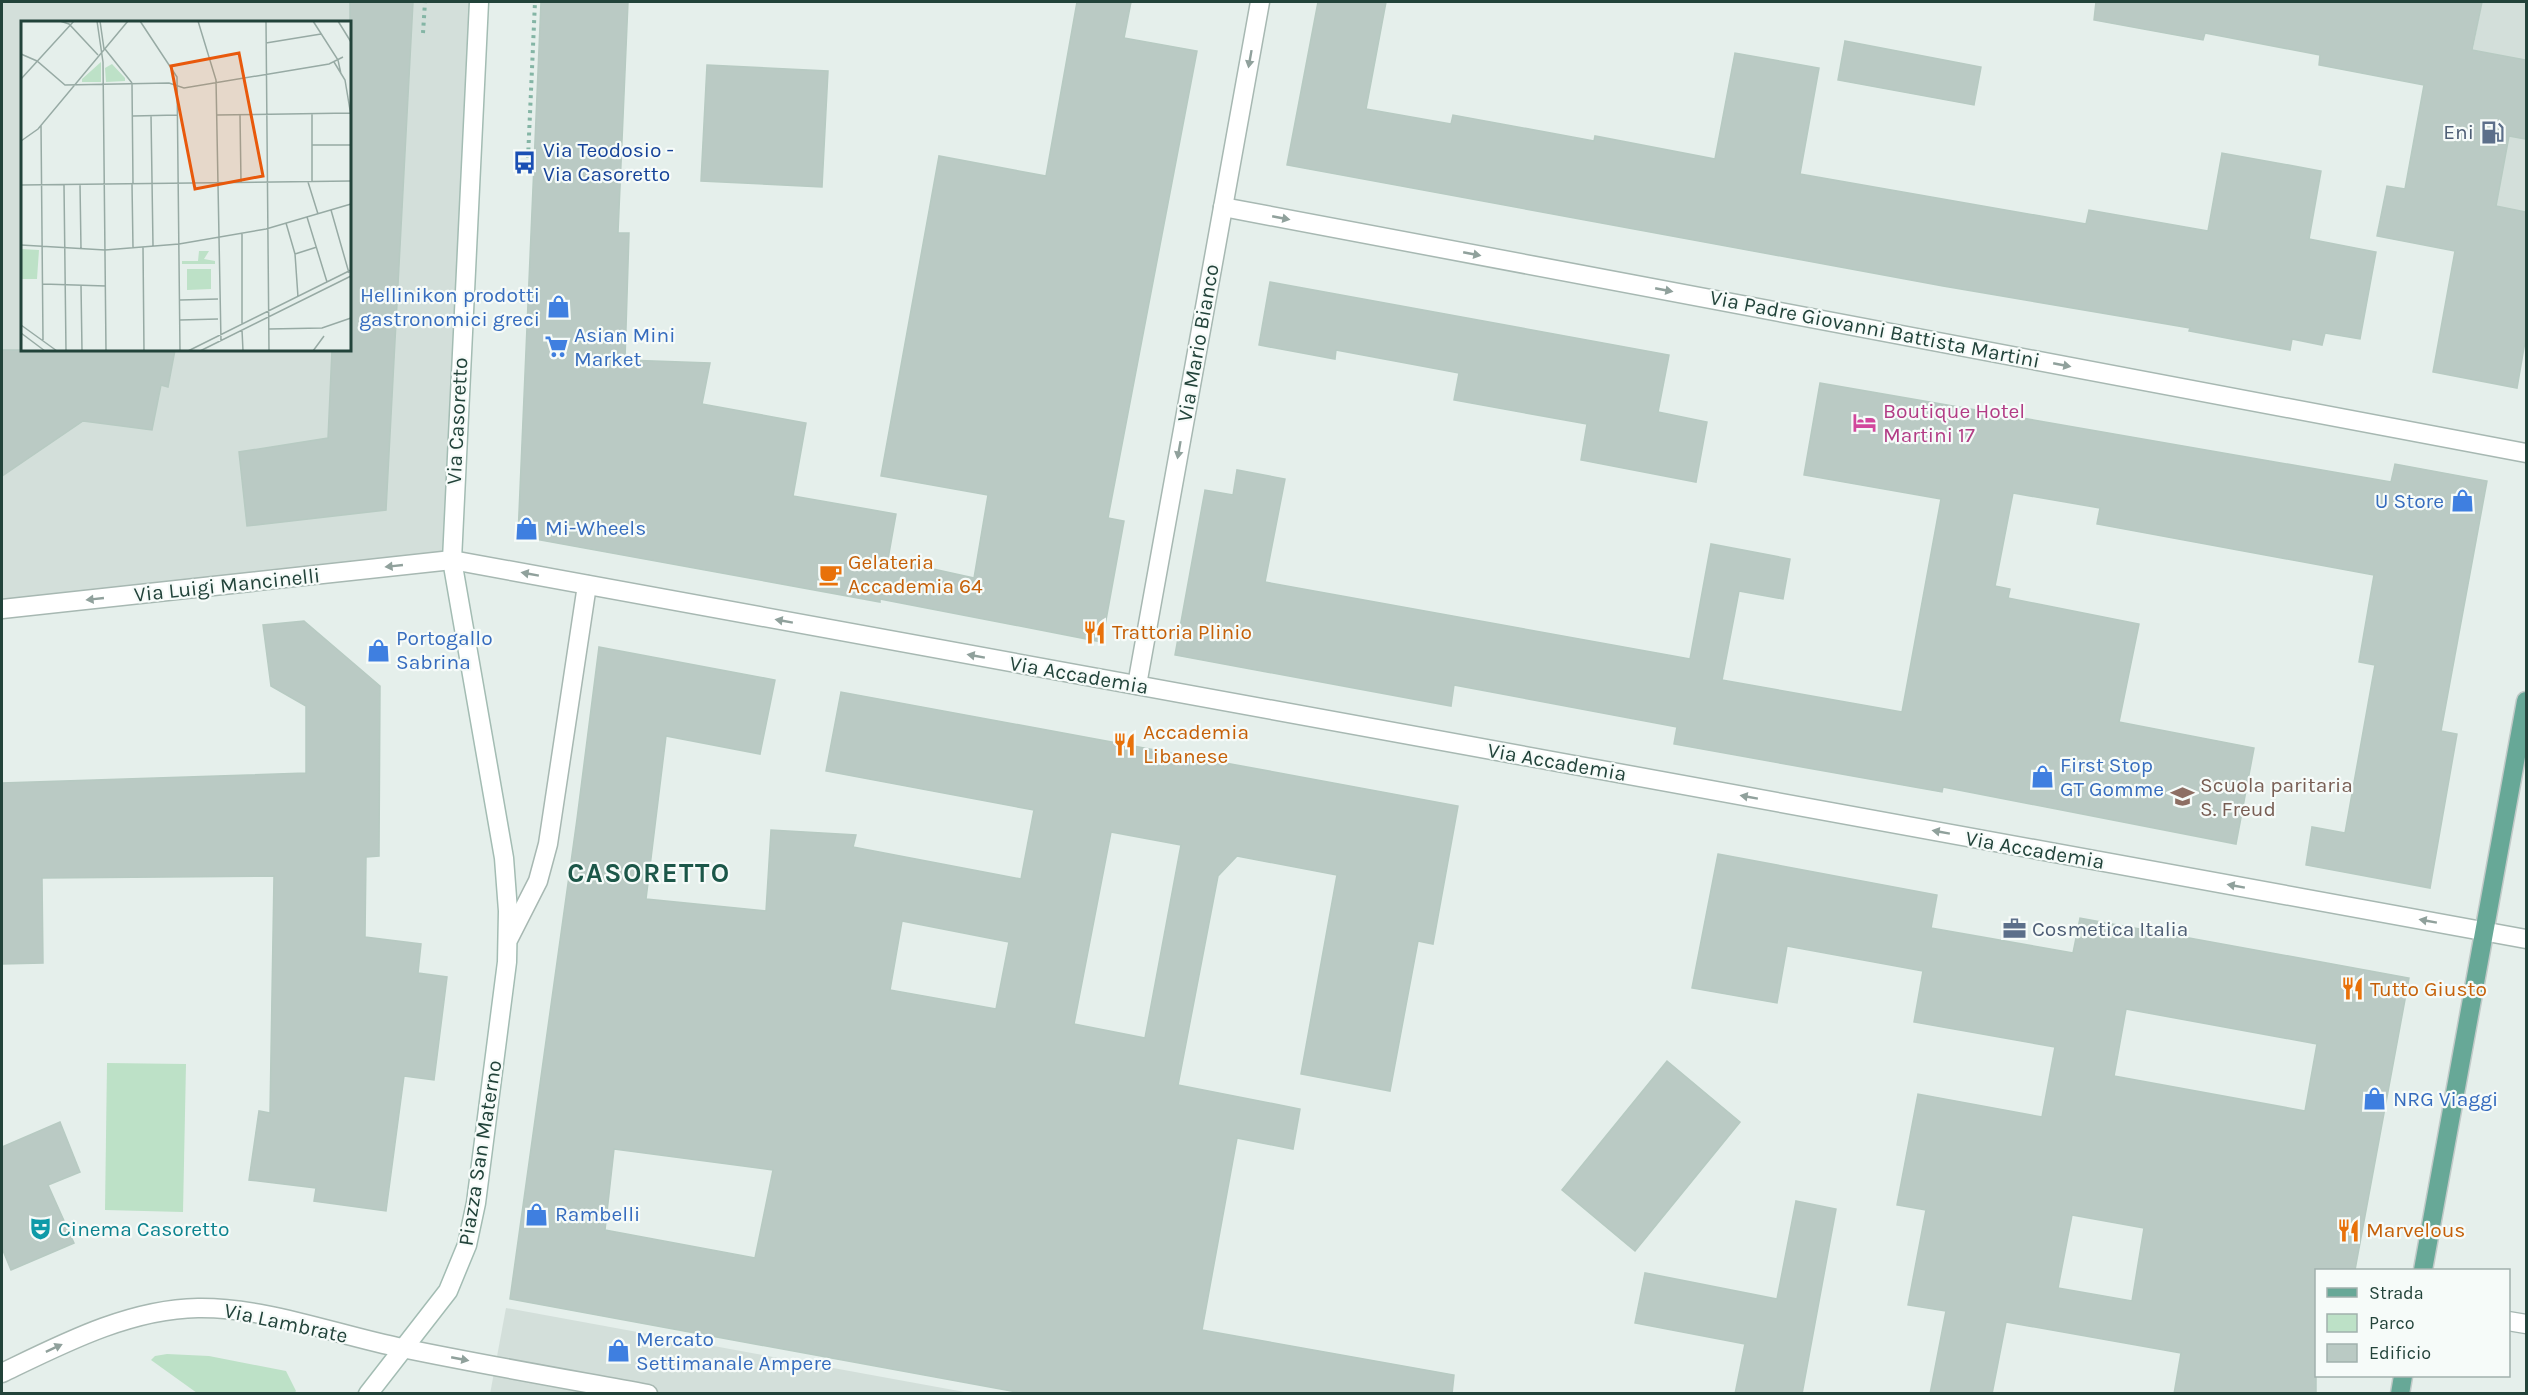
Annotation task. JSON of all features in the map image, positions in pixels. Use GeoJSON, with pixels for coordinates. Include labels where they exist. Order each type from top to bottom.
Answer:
{"type":"FeatureCollection","features":[{"type":"Feature","properties":{"kind":"main road"},"geometry":{"type":"LineString","coordinates":[[2423,1269],[2526,701]]}},
{"type":"Feature","properties":{"kind":"main road"},"geometry":{"type":"LineString","coordinates":[[2400,1394],[2403,1377]]}},
{"type":"Feature","properties":{"kind":"street","name":"Via Casoretto"},"geometry":{"type":"LineString","coordinates":[[452,560],[479,2]]}},
{"type":"Feature","properties":{"kind":"street","name":"Via Mario Bianco"},"geometry":{"type":"LineString","coordinates":[[1137,685],[1260,2]]}},
{"type":"Feature","properties":{"kind":"street","name":"Via Padre Giovanni Battista Martini"},"geometry":{"type":"LineString","coordinates":[[1223,207],[2526,453]]}},
{"type":"Feature","properties":{"kind":"street"},"geometry":{"type":"LineString","coordinates":[[452,560],[587,585]]}},
{"type":"Feature","properties":{"kind":"street","name":"Via Luigi Mancinelli"},"geometry":{"type":"LineString","coordinates":[[2,609],[452,560]]}},
{"type":"Feature","properties":{"kind":"street","name":"Piazza San Materno"},"geometry":{"type":"LineString","coordinates":[[402,1348],[448,1291],[467,1245],[478,1185],[505,991],[509,939],[504,858],[452,560]]}},
{"type":"Feature","properties":{"kind":"street","name":"Piazza San Materno"},"geometry":{"type":"LineString","coordinates":[[509,939],[538,881],[548,844],[587,585]]}},
{"type":"Feature","properties":{"kind":"street","name":"Via Accademia"},"geometry":{"type":"LineString","coordinates":[[587,585],[2526,939]]}},
{"type":"Feature","properties":{"kind":"street","name":"Via Lambrate"},"geometry":{"type":"LineString","coordinates":[[2,1373],[105,1328],[167,1312],[198,1308],[259,1315],[402,1348],[648,1394]]}},
{"type":"Feature","properties":{"kind":"street"},"geometry":{"type":"LineString","coordinates":[[2510,1321],[2526,1324]]}},
{"type":"Feature","properties":{"kind":"street"},"geometry":{"type":"LineString","coordinates":[[368,1394],[402,1348]]}},
{"type":"Feature","properties":{"kind":"path"},"geometry":{"type":"LineString","coordinates":[[423,33],[425,2]]}},
{"type":"Feature","properties":{"kind":"path"},"geometry":{"type":"LineString","coordinates":[[528,158],[535,2]]}},
{"type":"Feature","properties":{"kind":"shaded area"},"geometry":{"type":"Polygon","coordinates":[[[2,2],[474,2],[445,554],[2,602],[2,2]]]}},
{"type":"Feature","properties":{"kind":"shaded area","name":"Eni"},"geometry":{"type":"Polygon","coordinates":[[[2482,2],[2526,2],[2526,212],[2445,197],[2482,2]]]}},
{"type":"Feature","properties":{"kind":"shaded area","name":"Mercato Settimanale Ampere"},"geometry":{"type":"Polygon","coordinates":[[[506,1308],[970,1393],[490,1394],[506,1308]]]}},
{"type":"Feature","properties":{"kind":"green space"},"geometry":{"type":"Polygon","coordinates":[[[107,1063],[186,1064],[183,1212],[105,1210],[107,1063]]]}},
{"type":"Feature","properties":{"kind":"green space"},"geometry":{"type":"Polygon","coordinates":[[[167,1354],[209,1356],[286,1371],[296,1391],[294,1394],[197,1393],[151,1360],[155,1356],[167,1354]]]}},
{"type":"Feature","properties":{"kind":"building"},"geometry":{"type":"Polygon","coordinates":[[[350,2],[413,2],[386,510],[247,526],[239,452],[328,438],[332,351],[351,351],[350,2]]]}},
{"type":"Feature","properties":{"kind":"building"},"geometry":{"type":"Polygon","coordinates":[[[541,2],[628,2],[618,233],[629,233],[625,360],[710,363],[702,404],[806,423],[793,496],[896,514],[888,559],[974,578],[988,495],[881,476],[939,156],[1046,176],[1077,2],[1131,2],[1124,38],[1197,51],[1108,518],[1124,521],[1102,642],[880,599],[880,602],[518,536],[541,2]]]}},
{"type":"Feature","properties":{"kind":"building"},"geometry":{"type":"Polygon","coordinates":[[[1318,2],[1386,2],[1366,109],[1451,124],[1453,115],[1594,141],[1595,136],[1715,159],[1735,53],[1819,68],[1800,174],[2086,224],[2089,210],[2208,231],[2222,153],[2321,171],[2309,239],[2376,252],[2360,339],[2325,333],[2322,345],[2292,339],[2290,350],[2189,331],[2190,328],[1943,286],[1287,165],[1318,2]]]}},
{"type":"Feature","properties":{"kind":"building"},"geometry":{"type":"Polygon","coordinates":[[[2096,2],[2482,2],[2472,50],[2526,60],[2526,139],[2509,136],[2496,206],[2526,212],[2526,336],[2517,388],[2433,372],[2455,251],[2377,236],[2387,186],[2405,189],[2424,85],[2319,65],[2320,55],[2205,33],[2203,40],[2094,20],[2096,2]]]}},
{"type":"Feature","properties":{"kind":"building"},"geometry":{"type":"Polygon","coordinates":[[[1845,41],[1981,67],[1974,105],[1838,80],[1845,41]]]}},
{"type":"Feature","properties":{"kind":"building"},"geometry":{"type":"Polygon","coordinates":[[[707,65],[828,71],[822,187],[701,181],[707,65]]]}},
{"type":"Feature","properties":{"kind":"building"},"geometry":{"type":"Polygon","coordinates":[[[1270,282],[1669,355],[1658,412],[1707,422],[1696,482],[1581,460],[1587,424],[1454,400],[1459,373],[1336,350],[1335,359],[1259,345],[1270,282]]]}},
{"type":"Feature","properties":{"kind":"building"},"geometry":{"type":"Polygon","coordinates":[[[2,350],[175,351],[168,387],[161,385],[152,430],[83,421],[2,476],[2,350]]]}},
{"type":"Feature","properties":{"kind":"building"},"geometry":{"type":"Polygon","coordinates":[[[1820,383],[2391,482],[2395,464],[2487,481],[2441,731],[2457,734],[2430,888],[2306,865],[2312,827],[2345,833],[2375,665],[2359,662],[2374,575],[2097,524],[2100,508],[2013,493],[1995,586],[2010,589],[2008,598],[2139,624],[2119,722],[2254,748],[2236,844],[1943,787],[1942,792],[1674,744],[1677,727],[1454,685],[1451,706],[1175,655],[1205,490],[1233,495],[1237,470],[1285,479],[1265,582],[1690,659],[1711,544],[1790,559],[1783,599],[1739,591],[1722,680],[1902,712],[1941,499],[1804,475],[1820,383]]]}},
{"type":"Feature","properties":{"kind":"building"},"geometry":{"type":"Polygon","coordinates":[[[304,621],[380,686],[379,856],[366,857],[365,937],[421,944],[418,973],[447,977],[434,1080],[404,1076],[386,1211],[314,1201],[316,1188],[249,1180],[259,1111],[270,1113],[274,876],[42,878],[43,963],[2,964],[2,783],[306,773],[306,706],[271,686],[263,625],[304,621]]]}},
{"type":"Feature","properties":{"kind":"building"},"geometry":{"type":"Polygon","coordinates":[[[599,647],[775,680],[760,754],[666,736],[646,899],[766,911],[771,830],[856,835],[853,847],[1021,879],[1034,810],[826,771],[841,692],[1458,806],[1433,944],[1418,941],[1390,1091],[1301,1074],[1337,875],[1237,856],[1218,876],[1178,1085],[1300,1109],[1293,1149],[1237,1138],[1202,1330],[1454,1375],[1452,1394],[1027,1394],[510,1299],[599,647]],[[1111,832],[1074,1024],[1145,1038],[1181,845],[1111,832]],[[902,921],[890,990],[996,1009],[1009,942],[902,921]],[[614,1149],[605,1230],[755,1258],[773,1170],[614,1149]]]}},
{"type":"Feature","properties":{"kind":"building"},"geometry":{"type":"Polygon","coordinates":[[[1718,854],[1937,895],[1931,928],[2073,953],[2080,918],[2409,978],[2355,1269],[2315,1269],[2316,1394],[2174,1394],[2181,1353],[2006,1322],[1992,1394],[1930,1394],[1946,1311],[1908,1305],[1926,1210],[1897,1205],[1918,1094],[2042,1117],[2055,1047],[1914,1022],[1923,971],[1787,946],[1777,1003],[1692,988],[1718,854]],[[2126,1009],[2114,1076],[2305,1111],[2317,1044],[2126,1009]],[[2072,1215],[2058,1288],[2132,1301],[2144,1228],[2072,1215]]]}},
{"type":"Feature","properties":{"kind":"building"},"geometry":{"type":"Polygon","coordinates":[[[1667,1061],[1740,1122],[1635,1251],[1562,1190],[1667,1061]]]}},
{"type":"Feature","properties":{"kind":"building"},"geometry":{"type":"Polygon","coordinates":[[[60,1122],[80,1172],[48,1185],[74,1243],[11,1270],[2,1248],[2,1147],[60,1122]]]}},
{"type":"Feature","properties":{"kind":"building"},"geometry":{"type":"Polygon","coordinates":[[[1796,1201],[1836,1209],[1802,1394],[1735,1394],[1745,1344],[1635,1323],[1645,1273],[1777,1299],[1796,1201]]]}},
{"type":"Feature","properties":{"kind":"place","name":"Eni"},"geometry":{"type":"Point","coordinates":[2492,132]}},
{"type":"Feature","properties":{"kind":"place","name":"Via Teodosio - Via Casoretto"},"geometry":{"type":"Point","coordinates":[525,162]}},
{"type":"Feature","properties":{"kind":"place","name":"Hellinikon prodotti gastronomici greci"},"geometry":{"type":"Point","coordinates":[558,307]}},
{"type":"Feature","properties":{"kind":"place","name":"Asian Mini Market"},"geometry":{"type":"Point","coordinates":[556,347]}},
{"type":"Feature","properties":{"kind":"place","name":"Boutique Hotel Martini 17"},"geometry":{"type":"Point","coordinates":[1865,423]}},
{"type":"Feature","properties":{"kind":"place","name":"U Store"},"geometry":{"type":"Point","coordinates":[2462,501]}},
{"type":"Feature","properties":{"kind":"place","name":"Mi-Wheels"},"geometry":{"type":"Point","coordinates":[527,528]}},
{"type":"Feature","properties":{"kind":"place","name":"Gelateria Accademia 64"},"geometry":{"type":"Point","coordinates":[830,574]}},
{"type":"Feature","properties":{"kind":"place","name":"Trattoria Plinio"},"geometry":{"type":"Point","coordinates":[1094,632]}},
{"type":"Feature","properties":{"kind":"place","name":"Portogallo Sabrina"},"geometry":{"type":"Point","coordinates":[378,650]}},
{"type":"Feature","properties":{"kind":"place","name":"Accademia Libanese"},"geometry":{"type":"Point","coordinates":[1125,744]}},
{"type":"Feature","properties":{"kind":"place","name":"First Stop GT Gomme"},"geometry":{"type":"Point","coordinates":[2042,777]}},
{"type":"Feature","properties":{"kind":"place","name":"Scuola paritaria S. Freud"},"geometry":{"type":"Point","coordinates":[2182,797]}},
{"type":"Feature","properties":{"kind":"place","name":"Cosmetica Italia"},"geometry":{"type":"Point","coordinates":[2014,929]}},
{"type":"Feature","properties":{"kind":"place","name":"Tutto Giusto"},"geometry":{"type":"Point","coordinates":[2352,989]}},
{"type":"Feature","properties":{"kind":"place","name":"NRG Viaggi"},"geometry":{"type":"Point","coordinates":[2375,1099]}},
{"type":"Feature","properties":{"kind":"place","name":"Rambelli"},"geometry":{"type":"Point","coordinates":[537,1214]}},
{"type":"Feature","properties":{"kind":"place","name":"Cinema Casoretto"},"geometry":{"type":"Point","coordinates":[40,1229]}},
{"type":"Feature","properties":{"kind":"place","name":"Marvelous"},"geometry":{"type":"Point","coordinates":[2348,1230]}},
{"type":"Feature","properties":{"kind":"place","name":"Mercato Settimanale Ampere"},"geometry":{"type":"Point","coordinates":[618,1351]}},
{"type":"Feature","properties":{"kind":"district","name":"CASORETTO"},"geometry":{"type":"Point","coordinates":[649,873]}}]}
